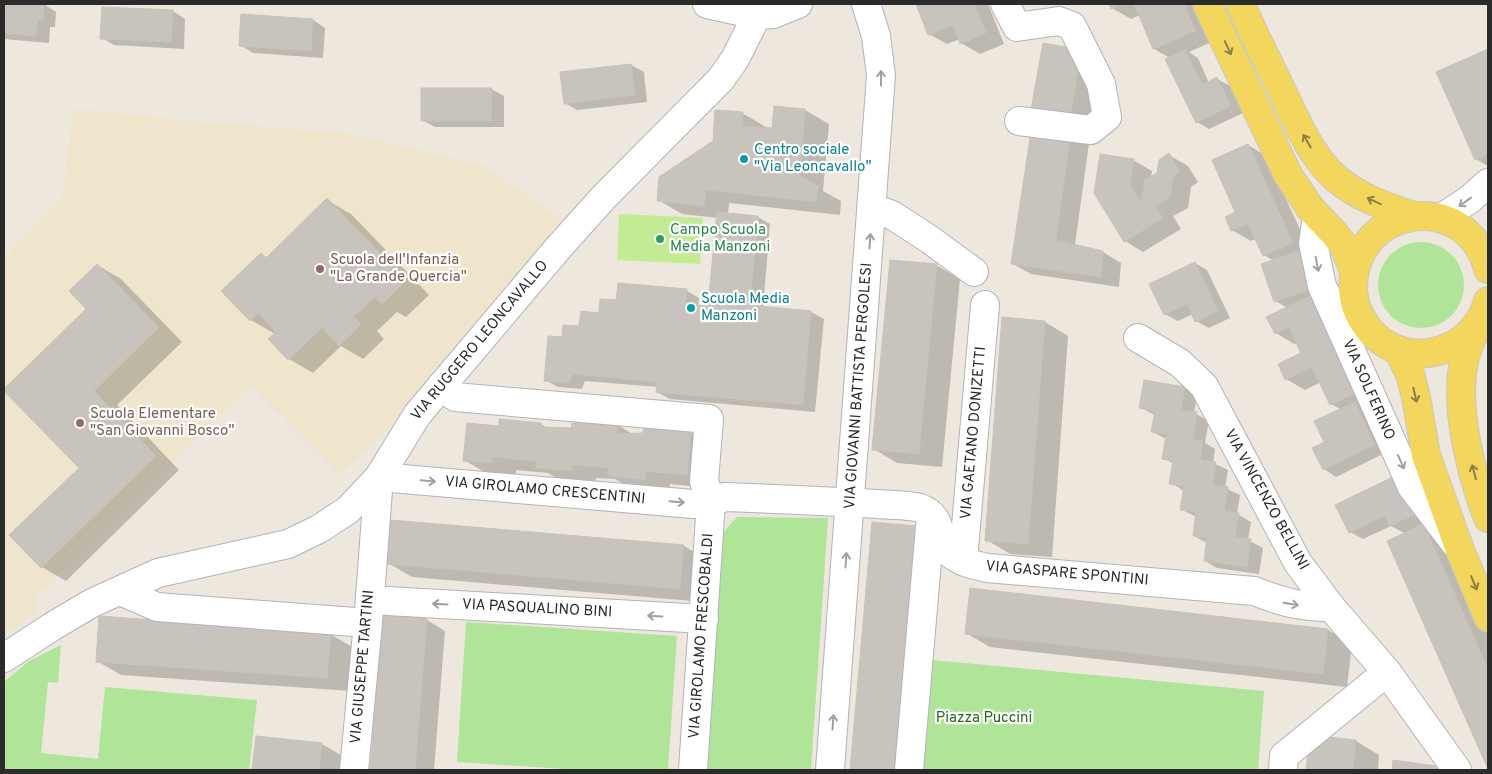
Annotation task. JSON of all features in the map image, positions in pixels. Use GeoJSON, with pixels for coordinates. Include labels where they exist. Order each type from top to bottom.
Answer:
{"type":"FeatureCollection","features":[{"type":"Feature","properties":{"kind":"main road","name":"VIA SOLFERINO"},"geometry":{"type":"LineString","coordinates":[[1207,4],[1288,175],[1316,216],[1335,234],[1344,246],[1354,271]]}},
{"type":"Feature","properties":{"kind":"main road","name":"VIA SOLFERINO"},"geometry":{"type":"LineString","coordinates":[[1240,4],[1296,122],[1317,157],[1337,180],[1358,194],[1381,205],[1414,216]]}},
{"type":"Feature","properties":{"kind":"main road","name":"VIA SOLFERINO"},"geometry":{"type":"LineString","coordinates":[[1476,328],[1460,343],[1440,352],[1419,354],[1398,350],[1379,339],[1366,326],[1357,310],[1353,293],[1354,271],[1362,251],[1375,234],[1393,222],[1414,216],[1441,218],[1459,227],[1474,240],[1485,257],[1488,269]]}},
{"type":"Feature","properties":{"kind":"main road","name":"VIA SOLFERINO"},"geometry":{"type":"LineString","coordinates":[[1488,301],[1485,313],[1476,328],[1465,358],[1461,394],[1465,440],[1488,518]]}},
{"type":"Feature","properties":{"kind":"main road","name":"VIA SOLFERINO"},"geometry":{"type":"LineString","coordinates":[[1398,350],[1410,374],[1426,455],[1460,550],[1488,617]]}},
{"type":"Feature","properties":{"kind":"street"},"geometry":{"type":"LineString","coordinates":[[707,4],[756,14],[773,14],[798,4]]}},
{"type":"Feature","properties":{"kind":"street","name":"VIA GIOVANNI BATTISTA PERGOLESI"},"geometry":{"type":"LineString","coordinates":[[830,770],[881,75],[876,36],[866,4]]}},
{"type":"Feature","properties":{"kind":"street"},"geometry":{"type":"LineString","coordinates":[[1005,4],[1017,27],[1059,21],[1072,26],[1101,84],[1107,117],[1091,130],[1019,121]]}},
{"type":"Feature","properties":{"kind":"street","name":"VIA RUGGERO LEONCAVALLO"},"geometry":{"type":"LineString","coordinates":[[4,658],[92,603],[158,573],[288,544],[319,529],[348,510],[379,477],[417,415],[559,247],[602,198],[721,79],[735,59],[756,14]]}},
{"type":"Feature","properties":{"kind":"street"},"geometry":{"type":"LineString","coordinates":[[1441,218],[1469,200],[1488,183]]}},
{"type":"Feature","properties":{"kind":"street"},"geometry":{"type":"LineString","coordinates":[[872,208],[892,215],[974,272]]}},
{"type":"Feature","properties":{"kind":"street","name":"VIA SOLFERINO"},"geometry":{"type":"LineString","coordinates":[[1316,216],[1313,243],[1322,286],[1412,487],[1460,550]]}},
{"type":"Feature","properties":{"kind":"street","name":"VIA GAETANO DONIZETTI"},"geometry":{"type":"LineString","coordinates":[[963,561],[985,305]]}},
{"type":"Feature","properties":{"kind":"street","name":"VIA VINCENZO BELLINI"},"geometry":{"type":"LineString","coordinates":[[1138,338],[1180,363],[1204,386],[1298,563],[1331,608],[1387,672],[1457,770]]}},
{"type":"Feature","properties":{"kind":"street","name":"VIA GIROLAMO FRESCOBALDI"},"geometry":{"type":"LineString","coordinates":[[442,385],[455,397],[709,419],[704,482],[711,502],[693,770]]}},
{"type":"Feature","properties":{"kind":"street","name":"VIA GIROLAMO CRESCENTINI"},"geometry":{"type":"LineString","coordinates":[[379,477],[684,503],[711,502]]}},
{"type":"Feature","properties":{"kind":"street","name":"VIA GIUSEPPE TARTINI"},"geometry":{"type":"LineString","coordinates":[[354,770],[379,477]]}},
{"type":"Feature","properties":{"kind":"street"},"geometry":{"type":"LineString","coordinates":[[711,502],[724,497],[850,502],[920,508],[931,515],[909,770]]}},
{"type":"Feature","properties":{"kind":"street","name":"VIA GIUSEPPE TARTINI"},"geometry":{"type":"LineString","coordinates":[[348,510],[362,529],[373,564]]}},
{"type":"Feature","properties":{"kind":"street","name":"VIA GASPARE SPONTINI"},"geometry":{"type":"LineString","coordinates":[[931,515],[939,525],[943,542],[951,554],[963,561],[987,568],[1254,591],[1282,602],[1331,608]]}},
{"type":"Feature","properties":{"kind":"street","name":"VIA GASPARE SPONTINI"},"geometry":{"type":"LineString","coordinates":[[1254,591],[1308,578]]}},
{"type":"Feature","properties":{"kind":"street","name":"VIA PASQUALINO BINI"},"geometry":{"type":"LineString","coordinates":[[120,591],[157,607],[704,619]]}},
{"type":"Feature","properties":{"kind":"street"},"geometry":{"type":"LineString","coordinates":[[1283,770],[1284,756],[1387,672]]}},
{"type":"Feature","properties":{"kind":"shaded area"},"geometry":{"type":"Polygon","coordinates":[[[73,109],[352,134],[485,166],[571,226],[393,425],[339,474],[251,385],[35,597],[37,612],[4,635],[4,258],[63,196],[73,109]]]}},
{"type":"Feature","properties":{"kind":"green space","name":"Campo Scuola Media Manzoni"},"geometry":{"type":"Polygon","coordinates":[[[619,214],[703,218],[700,264],[617,260],[619,214]]]}},
{"type":"Feature","properties":{"kind":"green space"},"geometry":{"type":"Polygon","coordinates":[[[1421,242],[1437,245],[1445,249],[1457,261],[1461,269],[1464,285],[1461,301],[1457,309],[1445,321],[1437,325],[1421,328],[1405,325],[1397,321],[1385,309],[1381,301],[1378,285],[1381,269],[1385,261],[1397,249],[1405,245],[1421,242]]]}},
{"type":"Feature","properties":{"kind":"green space"},"geometry":{"type":"Polygon","coordinates":[[[737,517],[828,518],[811,770],[706,770],[723,533],[737,517]]]}},
{"type":"Feature","properties":{"kind":"green space"},"geometry":{"type":"Polygon","coordinates":[[[466,622],[677,636],[668,770],[581,770],[457,762],[466,622]]]}},
{"type":"Feature","properties":{"kind":"green space"},"geometry":{"type":"Polygon","coordinates":[[[61,645],[58,683],[48,682],[41,753],[98,759],[105,687],[257,700],[249,770],[4,770],[4,682],[29,661],[61,645]]]}},
{"type":"Feature","properties":{"kind":"green space","name":"Piazza Puccini"},"geometry":{"type":"Polygon","coordinates":[[[932,660],[1264,691],[1258,770],[922,770],[932,660]]]}},
{"type":"Feature","properties":{"kind":"building"},"geometry":{"type":"Polygon","coordinates":[[[4,4],[44,4],[43,21],[38,20],[36,36],[4,34],[4,4]]]}},
{"type":"Feature","properties":{"kind":"building"},"geometry":{"type":"Polygon","coordinates":[[[916,4],[974,4],[986,33],[960,44],[953,25],[928,35],[916,4]]]}},
{"type":"Feature","properties":{"kind":"building"},"geometry":{"type":"Polygon","coordinates":[[[1109,4],[1124,4],[1111,9],[1109,4]]]}},
{"type":"Feature","properties":{"kind":"building"},"geometry":{"type":"Polygon","coordinates":[[[1134,4],[1184,4],[1196,31],[1153,49],[1134,4]]]}},
{"type":"Feature","properties":{"kind":"building"},"geometry":{"type":"Polygon","coordinates":[[[102,7],[173,10],[171,42],[100,39],[102,7]]]}},
{"type":"Feature","properties":{"kind":"building"},"geometry":{"type":"Polygon","coordinates":[[[241,14],[313,19],[311,51],[239,46],[241,14]]]}},
{"type":"Feature","properties":{"kind":"building"},"geometry":{"type":"Polygon","coordinates":[[[1043,43],[1082,50],[1069,122],[1030,115],[1043,43]]]}},
{"type":"Feature","properties":{"kind":"building"},"geometry":{"type":"Polygon","coordinates":[[[1185,49],[1202,85],[1217,77],[1231,106],[1196,123],[1165,59],[1185,49]]]}},
{"type":"Feature","properties":{"kind":"building"},"geometry":{"type":"Polygon","coordinates":[[[1488,49],[1488,154],[1475,160],[1436,72],[1488,49]]]}},
{"type":"Feature","properties":{"kind":"building"},"geometry":{"type":"Polygon","coordinates":[[[631,64],[635,95],[564,104],[560,72],[631,64]]]}},
{"type":"Feature","properties":{"kind":"building"},"geometry":{"type":"Polygon","coordinates":[[[421,88],[492,88],[491,121],[421,121],[421,88]]]}},
{"type":"Feature","properties":{"kind":"building","name":"Centro sociale \"Via Leoncavallo\""},"geometry":{"type":"Polygon","coordinates":[[[774,106],[805,109],[800,176],[818,186],[816,202],[706,190],[704,206],[657,201],[659,177],[713,141],[715,110],[743,112],[742,126],[772,128],[774,106]]]}},
{"type":"Feature","properties":{"kind":"building"},"geometry":{"type":"Polygon","coordinates":[[[1032,125],[1071,131],[1056,240],[1103,251],[1101,277],[1011,264],[1032,125]]]}},
{"type":"Feature","properties":{"kind":"building"},"geometry":{"type":"Polygon","coordinates":[[[1248,144],[1293,243],[1263,256],[1248,224],[1231,231],[1225,217],[1235,212],[1212,160],[1248,144]]]}},
{"type":"Feature","properties":{"kind":"building"},"geometry":{"type":"Polygon","coordinates":[[[1169,153],[1179,173],[1173,177],[1170,197],[1155,206],[1163,218],[1124,242],[1094,193],[1100,154],[1134,159],[1130,184],[1141,202],[1145,180],[1157,173],[1159,160],[1169,153]]]}},
{"type":"Feature","properties":{"kind":"building","name":"Scuola dell'Infanzia \"La Grande Quercia\""},"geometry":{"type":"Polygon","coordinates":[[[327,198],[406,280],[382,304],[375,297],[354,317],[361,324],[339,346],[322,328],[288,360],[268,339],[276,332],[258,313],[250,321],[221,291],[261,253],[266,258],[327,198]]]}},
{"type":"Feature","properties":{"kind":"building","name":"Scuola Media Manzoni"},"geometry":{"type":"Polygon","coordinates":[[[717,212],[758,216],[750,305],[811,311],[803,405],[656,392],[657,382],[573,374],[569,383],[544,381],[548,336],[562,337],[563,325],[579,326],[581,311],[599,313],[600,299],[616,300],[618,283],[687,289],[686,304],[708,306],[717,212]]]}},
{"type":"Feature","properties":{"kind":"building"},"geometry":{"type":"Polygon","coordinates":[[[1301,250],[1314,288],[1274,302],[1261,264],[1301,250]]]}},
{"type":"Feature","properties":{"kind":"building"},"geometry":{"type":"Polygon","coordinates":[[[890,260],[937,264],[919,454],[872,450],[890,260]]]}},
{"type":"Feature","properties":{"kind":"building"},"geometry":{"type":"Polygon","coordinates":[[[1195,262],[1218,311],[1195,322],[1187,304],[1164,315],[1149,284],[1195,262]]]}},
{"type":"Feature","properties":{"kind":"building","name":"Scuola Elementare \"San Giovanni Bosco\""},"geometry":{"type":"Polygon","coordinates":[[[97,264],[159,327],[94,391],[156,456],[41,568],[9,535],[79,468],[4,389],[86,309],[69,291],[97,264]]]}},
{"type":"Feature","properties":{"kind":"building"},"geometry":{"type":"Polygon","coordinates":[[[1316,293],[1362,390],[1330,405],[1312,367],[1285,380],[1278,364],[1301,353],[1289,327],[1275,334],[1266,317],[1316,293]]]}},
{"type":"Feature","properties":{"kind":"building"},"geometry":{"type":"Polygon","coordinates":[[[1002,317],[1045,321],[1028,544],[985,541],[1002,317]]]}},
{"type":"Feature","properties":{"kind":"building"},"geometry":{"type":"Polygon","coordinates":[[[1144,380],[1185,387],[1181,410],[1197,412],[1193,439],[1151,432],[1155,411],[1139,408],[1144,380]]]}},
{"type":"Feature","properties":{"kind":"building"},"geometry":{"type":"Polygon","coordinates":[[[1355,402],[1375,445],[1323,470],[1312,448],[1324,442],[1314,421],[1355,402]]]}},
{"type":"Feature","properties":{"kind":"building"},"geometry":{"type":"Polygon","coordinates":[[[499,419],[541,423],[542,427],[571,428],[572,423],[617,423],[617,434],[642,433],[645,427],[691,431],[687,475],[646,471],[645,480],[608,476],[609,468],[572,465],[572,471],[536,468],[536,461],[492,457],[492,463],[463,461],[467,423],[499,426],[499,419]]]}},
{"type":"Feature","properties":{"kind":"building"},"geometry":{"type":"Polygon","coordinates":[[[1166,435],[1203,441],[1200,460],[1216,462],[1212,485],[1228,487],[1224,511],[1239,513],[1235,537],[1251,539],[1247,567],[1204,561],[1207,538],[1193,536],[1196,512],[1180,510],[1184,486],[1169,484],[1173,461],[1162,459],[1166,435]]]}},
{"type":"Feature","properties":{"kind":"building"},"geometry":{"type":"Polygon","coordinates":[[[1399,474],[1418,513],[1390,526],[1385,516],[1349,533],[1335,505],[1399,474]]]}},
{"type":"Feature","properties":{"kind":"building"},"geometry":{"type":"Polygon","coordinates":[[[391,520],[684,545],[680,589],[387,564],[391,520]]]}},
{"type":"Feature","properties":{"kind":"building"},"geometry":{"type":"Polygon","coordinates":[[[872,522],[916,526],[894,770],[850,770],[872,522]]]}},
{"type":"Feature","properties":{"kind":"building"},"geometry":{"type":"Polygon","coordinates":[[[1424,524],[1488,669],[1488,769],[1387,541],[1424,524]]]}},
{"type":"Feature","properties":{"kind":"building"},"geometry":{"type":"Polygon","coordinates":[[[970,588],[1328,629],[1323,674],[965,634],[970,588]]]}},
{"type":"Feature","properties":{"kind":"building"},"geometry":{"type":"Polygon","coordinates":[[[383,615],[427,619],[415,770],[370,770],[383,615]]]}},
{"type":"Feature","properties":{"kind":"building"},"geometry":{"type":"Polygon","coordinates":[[[99,616],[331,633],[327,678],[96,662],[99,616]]]}},
{"type":"Feature","properties":{"kind":"building"},"geometry":{"type":"Polygon","coordinates":[[[1310,735],[1356,740],[1353,770],[1306,770],[1310,735]]]}},
{"type":"Feature","properties":{"kind":"building"},"geometry":{"type":"Polygon","coordinates":[[[256,736],[322,743],[319,770],[252,770],[256,736]]]}},
{"type":"Feature","properties":{"kind":"building"},"geometry":{"type":"Polygon","coordinates":[[[1393,760],[1436,766],[1435,770],[1392,770],[1393,760]]]}},
{"type":"Feature","properties":{"kind":"place","name":"Centro sociale \"Via Leoncavallo\""},"geometry":{"type":"Point","coordinates":[744,159]}},
{"type":"Feature","properties":{"kind":"place","name":"Campo Scuola Media Manzoni"},"geometry":{"type":"Point","coordinates":[660,239]}},
{"type":"Feature","properties":{"kind":"place","name":"Scuola dell'Infanzia \"La Grande Quercia\""},"geometry":{"type":"Point","coordinates":[320,269]}},
{"type":"Feature","properties":{"kind":"place","name":"Scuola Media Manzoni"},"geometry":{"type":"Point","coordinates":[691,308]}},
{"type":"Feature","properties":{"kind":"place","name":"Scuola Elementare \"San Giovanni Bosco\""},"geometry":{"type":"Point","coordinates":[80,423]}}]}
